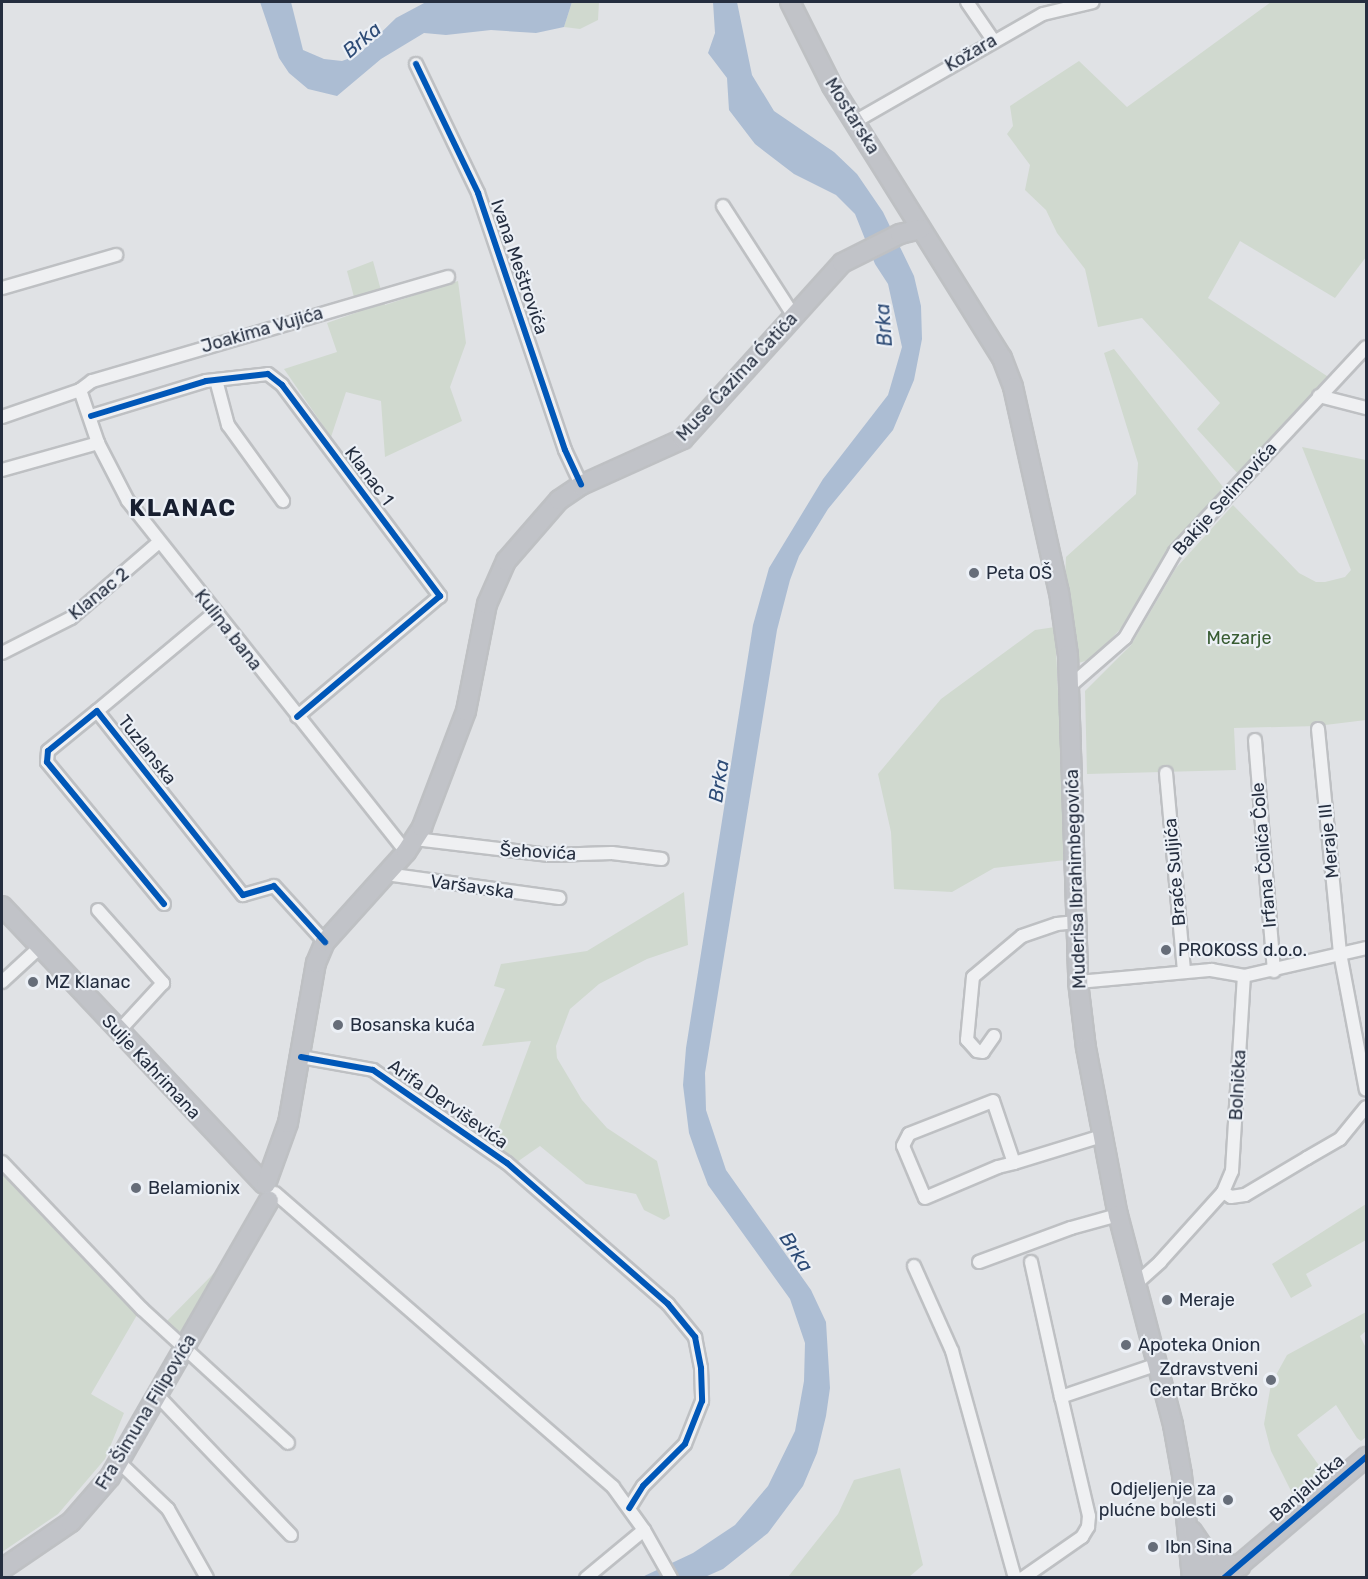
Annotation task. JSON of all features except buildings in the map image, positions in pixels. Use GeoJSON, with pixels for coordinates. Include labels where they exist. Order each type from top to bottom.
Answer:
{"type":"FeatureCollection","features":[{"type":"Feature","properties":{"kind":"main road","name":"Mostarska"},"geometry":{"type":"LineString","coordinates":[[790,2],[832,86],[856,121],[920,229]]}},
{"type":"Feature","properties":{"kind":"main road","name":"Muse Ćazima Ćatića"},"geometry":{"type":"LineString","coordinates":[[265,1190],[275,1164],[301,1057],[311,985],[325,942],[410,846],[466,711],[487,604],[496,581],[547,511],[581,485],[683,439],[837,268],[900,234],[920,229]]}},
{"type":"Feature","properties":{"kind":"main road","name":"Muderisa Ibrahimbegovića"},"geometry":{"type":"LineString","coordinates":[[920,229],[1002,358],[1013,387],[1059,592],[1070,686],[1078,982],[1102,1136],[1118,1215],[1138,1282],[1175,1435],[1188,1521],[1192,1578]]}},
{"type":"Feature","properties":{"kind":"main road","name":"Sulje Kahrimana"},"geometry":{"type":"LineString","coordinates":[[2,906],[265,1190]]}},
{"type":"Feature","properties":{"kind":"main road","name":"Fra Šimuna Filipovića"},"geometry":{"type":"LineString","coordinates":[[2,1569],[70,1522],[96,1496],[159,1397],[253,1223],[265,1190]]}},
{"type":"Feature","properties":{"kind":"main road","name":"Banjalučka"},"geometry":{"type":"LineString","coordinates":[[1224,1578],[1243,1572],[1269,1543],[1332,1483],[1366,1457]]}},
{"type":"Feature","properties":{"kind":"main road"},"geometry":{"type":"LineString","coordinates":[[1188,1521],[1206,1556],[1219,1564],[1243,1572]]}},
{"type":"Feature","properties":{"kind":"main road"},"geometry":{"type":"LineString","coordinates":[[1190,1550],[1214,1578]]}},
{"type":"Feature","properties":{"kind":"street"},"geometry":{"type":"LineString","coordinates":[[967,2],[993,40]]}},
{"type":"Feature","properties":{"kind":"street","name":"Kožara"},"geometry":{"type":"LineString","coordinates":[[856,121],[993,40],[1043,14],[1093,2]]}},
{"type":"Feature","properties":{"kind":"street","name":"Ivana Meštrovića"},"geometry":{"type":"LineString","coordinates":[[417,64],[478,193],[565,450],[581,485]]}},
{"type":"Feature","properties":{"kind":"street"},"geometry":{"type":"LineString","coordinates":[[723,206],[794,316]]}},
{"type":"Feature","properties":{"kind":"street"},"geometry":{"type":"LineString","coordinates":[[2,288],[116,255]]}},
{"type":"Feature","properties":{"kind":"street","name":"Joakima Vujića"},"geometry":{"type":"LineString","coordinates":[[2,417],[80,390],[92,381],[256,331],[448,278]]}},
{"type":"Feature","properties":{"kind":"street","name":"Bakije Selimovića"},"geometry":{"type":"LineString","coordinates":[[1070,686],[1125,638],[1175,552],[1366,347]]}},
{"type":"Feature","properties":{"kind":"street","name":"Klanac 1"},"geometry":{"type":"LineString","coordinates":[[91,416],[216,380],[245,380],[264,374],[282,385],[440,596],[297,717]]}},
{"type":"Feature","properties":{"kind":"street"},"geometry":{"type":"LineString","coordinates":[[216,380],[228,425],[283,501]]}},
{"type":"Feature","properties":{"kind":"street","name":"Kulina bana"},"geometry":{"type":"LineString","coordinates":[[80,390],[91,416],[98,443],[128,501],[297,717],[410,846]]}},
{"type":"Feature","properties":{"kind":"street"},"geometry":{"type":"LineString","coordinates":[[1319,396],[1366,408]]}},
{"type":"Feature","properties":{"kind":"street"},"geometry":{"type":"LineString","coordinates":[[2,470],[98,443]]}},
{"type":"Feature","properties":{"kind":"street","name":"Klanac 2"},"geometry":{"type":"LineString","coordinates":[[2,653],[71,618],[159,542]]}},
{"type":"Feature","properties":{"kind":"street","name":"Tuzlanska"},"geometry":{"type":"LineString","coordinates":[[164,904],[47,762],[48,751],[214,613]]}},
{"type":"Feature","properties":{"kind":"street","name":"Tuzlanska"},"geometry":{"type":"LineString","coordinates":[[97,711],[243,896],[274,886],[325,942]]}},
{"type":"Feature","properties":{"kind":"street","name":"Meraje III"},"geometry":{"type":"LineString","coordinates":[[1318,729],[1340,953],[1366,1090]]}},
{"type":"Feature","properties":{"kind":"street","name":"Irfana Čolića Čole"},"geometry":{"type":"LineString","coordinates":[[1254,740],[1274,971]]}},
{"type":"Feature","properties":{"kind":"street","name":"Braće Suljića"},"geometry":{"type":"LineString","coordinates":[[1166,773],[1184,972]]}},
{"type":"Feature","properties":{"kind":"street","name":"Šehovića"},"geometry":{"type":"LineString","coordinates":[[410,846],[549,855],[612,853],[662,859]]}},
{"type":"Feature","properties":{"kind":"street","name":"Varšavska"},"geometry":{"type":"LineString","coordinates":[[386,874],[559,898]]}},
{"type":"Feature","properties":{"kind":"street"},"geometry":{"type":"LineString","coordinates":[[98,910],[163,983],[118,1032]]}},
{"type":"Feature","properties":{"kind":"street"},"geometry":{"type":"LineString","coordinates":[[994,1036],[983,1052],[976,1051],[967,1040],[973,977],[1023,936],[1057,924],[1076,922]]}},
{"type":"Feature","properties":{"kind":"street"},"geometry":{"type":"LineString","coordinates":[[2,982],[40,947]]}},
{"type":"Feature","properties":{"kind":"street"},"geometry":{"type":"LineString","coordinates":[[1078,982],[1211,970],[1244,976],[1274,971],[1366,948]]}},
{"type":"Feature","properties":{"kind":"street","name":"Bolnička"},"geometry":{"type":"LineString","coordinates":[[1138,1282],[1160,1262],[1223,1192],[1232,1172],[1244,976]]}},
{"type":"Feature","properties":{"kind":"street","name":"Arifa Derviševića"},"geometry":{"type":"LineString","coordinates":[[301,1057],[373,1070],[507,1163],[668,1304],[695,1337],[701,1368],[702,1401],[685,1444],[643,1486],[629,1508]]}},
{"type":"Feature","properties":{"kind":"street"},"geometry":{"type":"LineString","coordinates":[[1014,1163],[993,1101],[909,1134],[903,1146],[925,1198],[1014,1163],[1102,1136]]}},
{"type":"Feature","properties":{"kind":"street"},"geometry":{"type":"LineString","coordinates":[[1223,1192],[1232,1197],[1245,1195],[1340,1139],[1366,1107]]}},
{"type":"Feature","properties":{"kind":"street"},"geometry":{"type":"LineString","coordinates":[[2,1162],[184,1349],[288,1443]]}},
{"type":"Feature","properties":{"kind":"street"},"geometry":{"type":"LineString","coordinates":[[265,1190],[606,1492],[629,1508],[671,1578]]}},
{"type":"Feature","properties":{"kind":"street"},"geometry":{"type":"LineString","coordinates":[[979,1262],[1071,1228],[1118,1215]]}},
{"type":"Feature","properties":{"kind":"street"},"geometry":{"type":"LineString","coordinates":[[1023,1578],[1082,1537],[1088,1527],[1089,1516],[1031,1262]]}},
{"type":"Feature","properties":{"kind":"street"},"geometry":{"type":"LineString","coordinates":[[914,1266],[952,1351],[1015,1578]]}},
{"type":"Feature","properties":{"kind":"street"},"geometry":{"type":"LineString","coordinates":[[1061,1397],[1158,1364]]}},
{"type":"Feature","properties":{"kind":"street"},"geometry":{"type":"LineString","coordinates":[[159,1397],[291,1535]]}},
{"type":"Feature","properties":{"kind":"street"},"geometry":{"type":"LineString","coordinates":[[119,1462],[168,1509],[207,1578]]}},
{"type":"Feature","properties":{"kind":"street"},"geometry":{"type":"LineString","coordinates":[[586,1578],[647,1535]]}},
{"type":"Feature","properties":{"kind":"green space"},"geometry":{"type":"Polygon","coordinates":[[[572,2],[599,2],[598,20],[580,29],[564,27],[572,2]]]}},
{"type":"Feature","properties":{"kind":"green space"},"geometry":{"type":"Polygon","coordinates":[[[1271,2],[1366,2],[1366,257],[1335,298],[1240,241],[1208,298],[1330,378],[1239,475],[1197,429],[1220,403],[1142,318],[1098,327],[1085,269],[1057,233],[1046,210],[1025,190],[1030,165],[1007,134],[1013,126],[1010,106],[1079,61],[1127,107],[1271,2]]]}},
{"type":"Feature","properties":{"kind":"green space"},"geometry":{"type":"Polygon","coordinates":[[[373,261],[385,305],[458,281],[466,343],[450,387],[462,421],[385,457],[381,401],[346,392],[331,437],[284,369],[337,352],[327,323],[358,312],[347,271],[373,261]]]}},
{"type":"Feature","properties":{"kind":"green space"},"geometry":{"type":"Polygon","coordinates":[[[1114,349],[1223,487],[1176,544],[1126,623],[1092,659],[1072,665],[1064,602],[1066,557],[1136,494],[1138,463],[1104,353],[1114,349]]]}},
{"type":"Feature","properties":{"kind":"green space","name":"Mezarje"},"geometry":{"type":"Polygon","coordinates":[[[1302,447],[1366,460],[1366,720],[1317,726],[1234,728],[1236,770],[1087,774],[1085,691],[1131,645],[1176,568],[1233,505],[1299,573],[1316,582],[1325,582],[1345,577],[1351,570],[1302,447]]]}},
{"type":"Feature","properties":{"kind":"green space"},"geometry":{"type":"Polygon","coordinates":[[[1055,627],[1066,860],[994,868],[952,892],[894,889],[891,832],[878,774],[941,699],[1035,630],[1055,627]]]}},
{"type":"Feature","properties":{"kind":"green space"},"geometry":{"type":"Polygon","coordinates":[[[684,892],[688,945],[647,959],[599,984],[570,1009],[556,1046],[557,1058],[582,1100],[607,1128],[657,1161],[670,1216],[664,1220],[644,1210],[636,1194],[586,1184],[540,1146],[517,1162],[493,1143],[531,1041],[482,1046],[505,989],[494,986],[501,964],[587,951],[684,892]]]}},
{"type":"Feature","properties":{"kind":"green space"},"geometry":{"type":"Polygon","coordinates":[[[2,1174],[137,1315],[91,1394],[124,1413],[105,1459],[58,1514],[2,1552],[2,1174]]]}},
{"type":"Feature","properties":{"kind":"green space"},"geometry":{"type":"Polygon","coordinates":[[[1366,1204],[1366,1240],[1306,1274],[1312,1286],[1291,1298],[1272,1264],[1366,1204]]]}},
{"type":"Feature","properties":{"kind":"green space"},"geometry":{"type":"Polygon","coordinates":[[[214,1273],[217,1275],[184,1332],[174,1331],[165,1323],[214,1273]]]}},
{"type":"Feature","properties":{"kind":"green space"},"geometry":{"type":"Polygon","coordinates":[[[1366,1312],[1366,1331],[1360,1336],[1366,1348],[1366,1437],[1361,1441],[1357,1438],[1336,1405],[1297,1435],[1323,1471],[1294,1497],[1271,1451],[1264,1424],[1271,1384],[1287,1355],[1366,1312]]]}},
{"type":"Feature","properties":{"kind":"green space"},"geometry":{"type":"Polygon","coordinates":[[[900,1468],[923,1565],[909,1577],[788,1577],[838,1514],[854,1480],[900,1468]]]}},
{"type":"Feature","properties":{"kind":"water"},"geometry":{"type":"Polygon","coordinates":[[[260,2],[291,2],[303,50],[324,59],[342,61],[358,55],[396,18],[426,2],[572,2],[564,27],[536,33],[491,30],[446,35],[424,33],[381,59],[337,96],[308,89],[289,73],[279,58],[260,2]]]}},
{"type":"Feature","properties":{"kind":"water"},"geometry":{"type":"Polygon","coordinates":[[[713,2],[737,2],[752,75],[774,111],[834,152],[857,174],[883,212],[914,276],[921,306],[922,339],[914,380],[893,430],[828,509],[799,556],[790,580],[777,630],[705,1073],[706,1110],[726,1170],[811,1290],[826,1322],[830,1388],[826,1416],[817,1453],[803,1486],[768,1533],[723,1569],[705,1577],[640,1578],[693,1553],[735,1525],[768,1486],[795,1431],[804,1381],[805,1343],[790,1299],[708,1185],[689,1133],[683,1085],[686,1048],[753,625],[769,568],[823,479],[888,395],[902,347],[888,284],[875,264],[855,214],[836,195],[794,174],[755,144],[729,110],[727,78],[708,53],[715,33],[713,2]]]}},
{"type":"Feature","properties":{"kind":"cycle path"},"geometry":{"type":"LineString","coordinates":[[416,64],[478,193],[565,450],[581,485]]}},
{"type":"Feature","properties":{"kind":"cycle path"},"geometry":{"type":"LineString","coordinates":[[91,416],[206,381],[268,374],[282,385],[440,596],[297,717]]}},
{"type":"Feature","properties":{"kind":"cycle path"},"geometry":{"type":"LineString","coordinates":[[164,904],[47,762],[48,751],[97,711],[243,895],[274,886],[325,942]]}},
{"type":"Feature","properties":{"kind":"cycle path"},"geometry":{"type":"LineString","coordinates":[[301,1057],[373,1070],[507,1163],[668,1304],[695,1337],[701,1368],[702,1401],[685,1444],[643,1486],[629,1508]]}},
{"type":"Feature","properties":{"kind":"cycle path"},"geometry":{"type":"LineString","coordinates":[[1224,1578],[1366,1457]]}},
{"type":"Feature","properties":{"kind":"place","name":"Peta OŠ"},"geometry":{"type":"Point","coordinates":[974,573]}},
{"type":"Feature","properties":{"kind":"place","name":"PROKOSS d.o.o."},"geometry":{"type":"Point","coordinates":[1166,950]}},
{"type":"Feature","properties":{"kind":"place","name":"MZ Klanac"},"geometry":{"type":"Point","coordinates":[33,982]}},
{"type":"Feature","properties":{"kind":"place","name":"Bosanska kuća"},"geometry":{"type":"Point","coordinates":[338,1025]}},
{"type":"Feature","properties":{"kind":"place","name":"Belamionix"},"geometry":{"type":"Point","coordinates":[136,1188]}},
{"type":"Feature","properties":{"kind":"place","name":"Meraje"},"geometry":{"type":"Point","coordinates":[1167,1300]}},
{"type":"Feature","properties":{"kind":"place","name":"Apoteka Onion"},"geometry":{"type":"Point","coordinates":[1126,1345]}},
{"type":"Feature","properties":{"kind":"place","name":"Zdravstveni Centar Brčko"},"geometry":{"type":"Point","coordinates":[1271,1380]}},
{"type":"Feature","properties":{"kind":"place","name":"Odjeljenje za plućne bolesti"},"geometry":{"type":"Point","coordinates":[1228,1500]}},
{"type":"Feature","properties":{"kind":"place","name":"Ibn Sina"},"geometry":{"type":"Point","coordinates":[1153,1547]}},
{"type":"Feature","properties":{"kind":"district","name":"KLANAC"},"geometry":{"type":"Point","coordinates":[183,509]}},
{"type":"Feature","properties":{"kind":"water label","name":"Brka"},"geometry":{"type":"Point","coordinates":[362,40]}},
{"type":"Feature","properties":{"kind":"water label","name":"Brka"},"geometry":{"type":"Point","coordinates":[884,325]}},
{"type":"Feature","properties":{"kind":"water label","name":"Brka"},"geometry":{"type":"Point","coordinates":[719,781]}},
{"type":"Feature","properties":{"kind":"water label","name":"Brka"},"geometry":{"type":"Point","coordinates":[796,1252]}}]}
